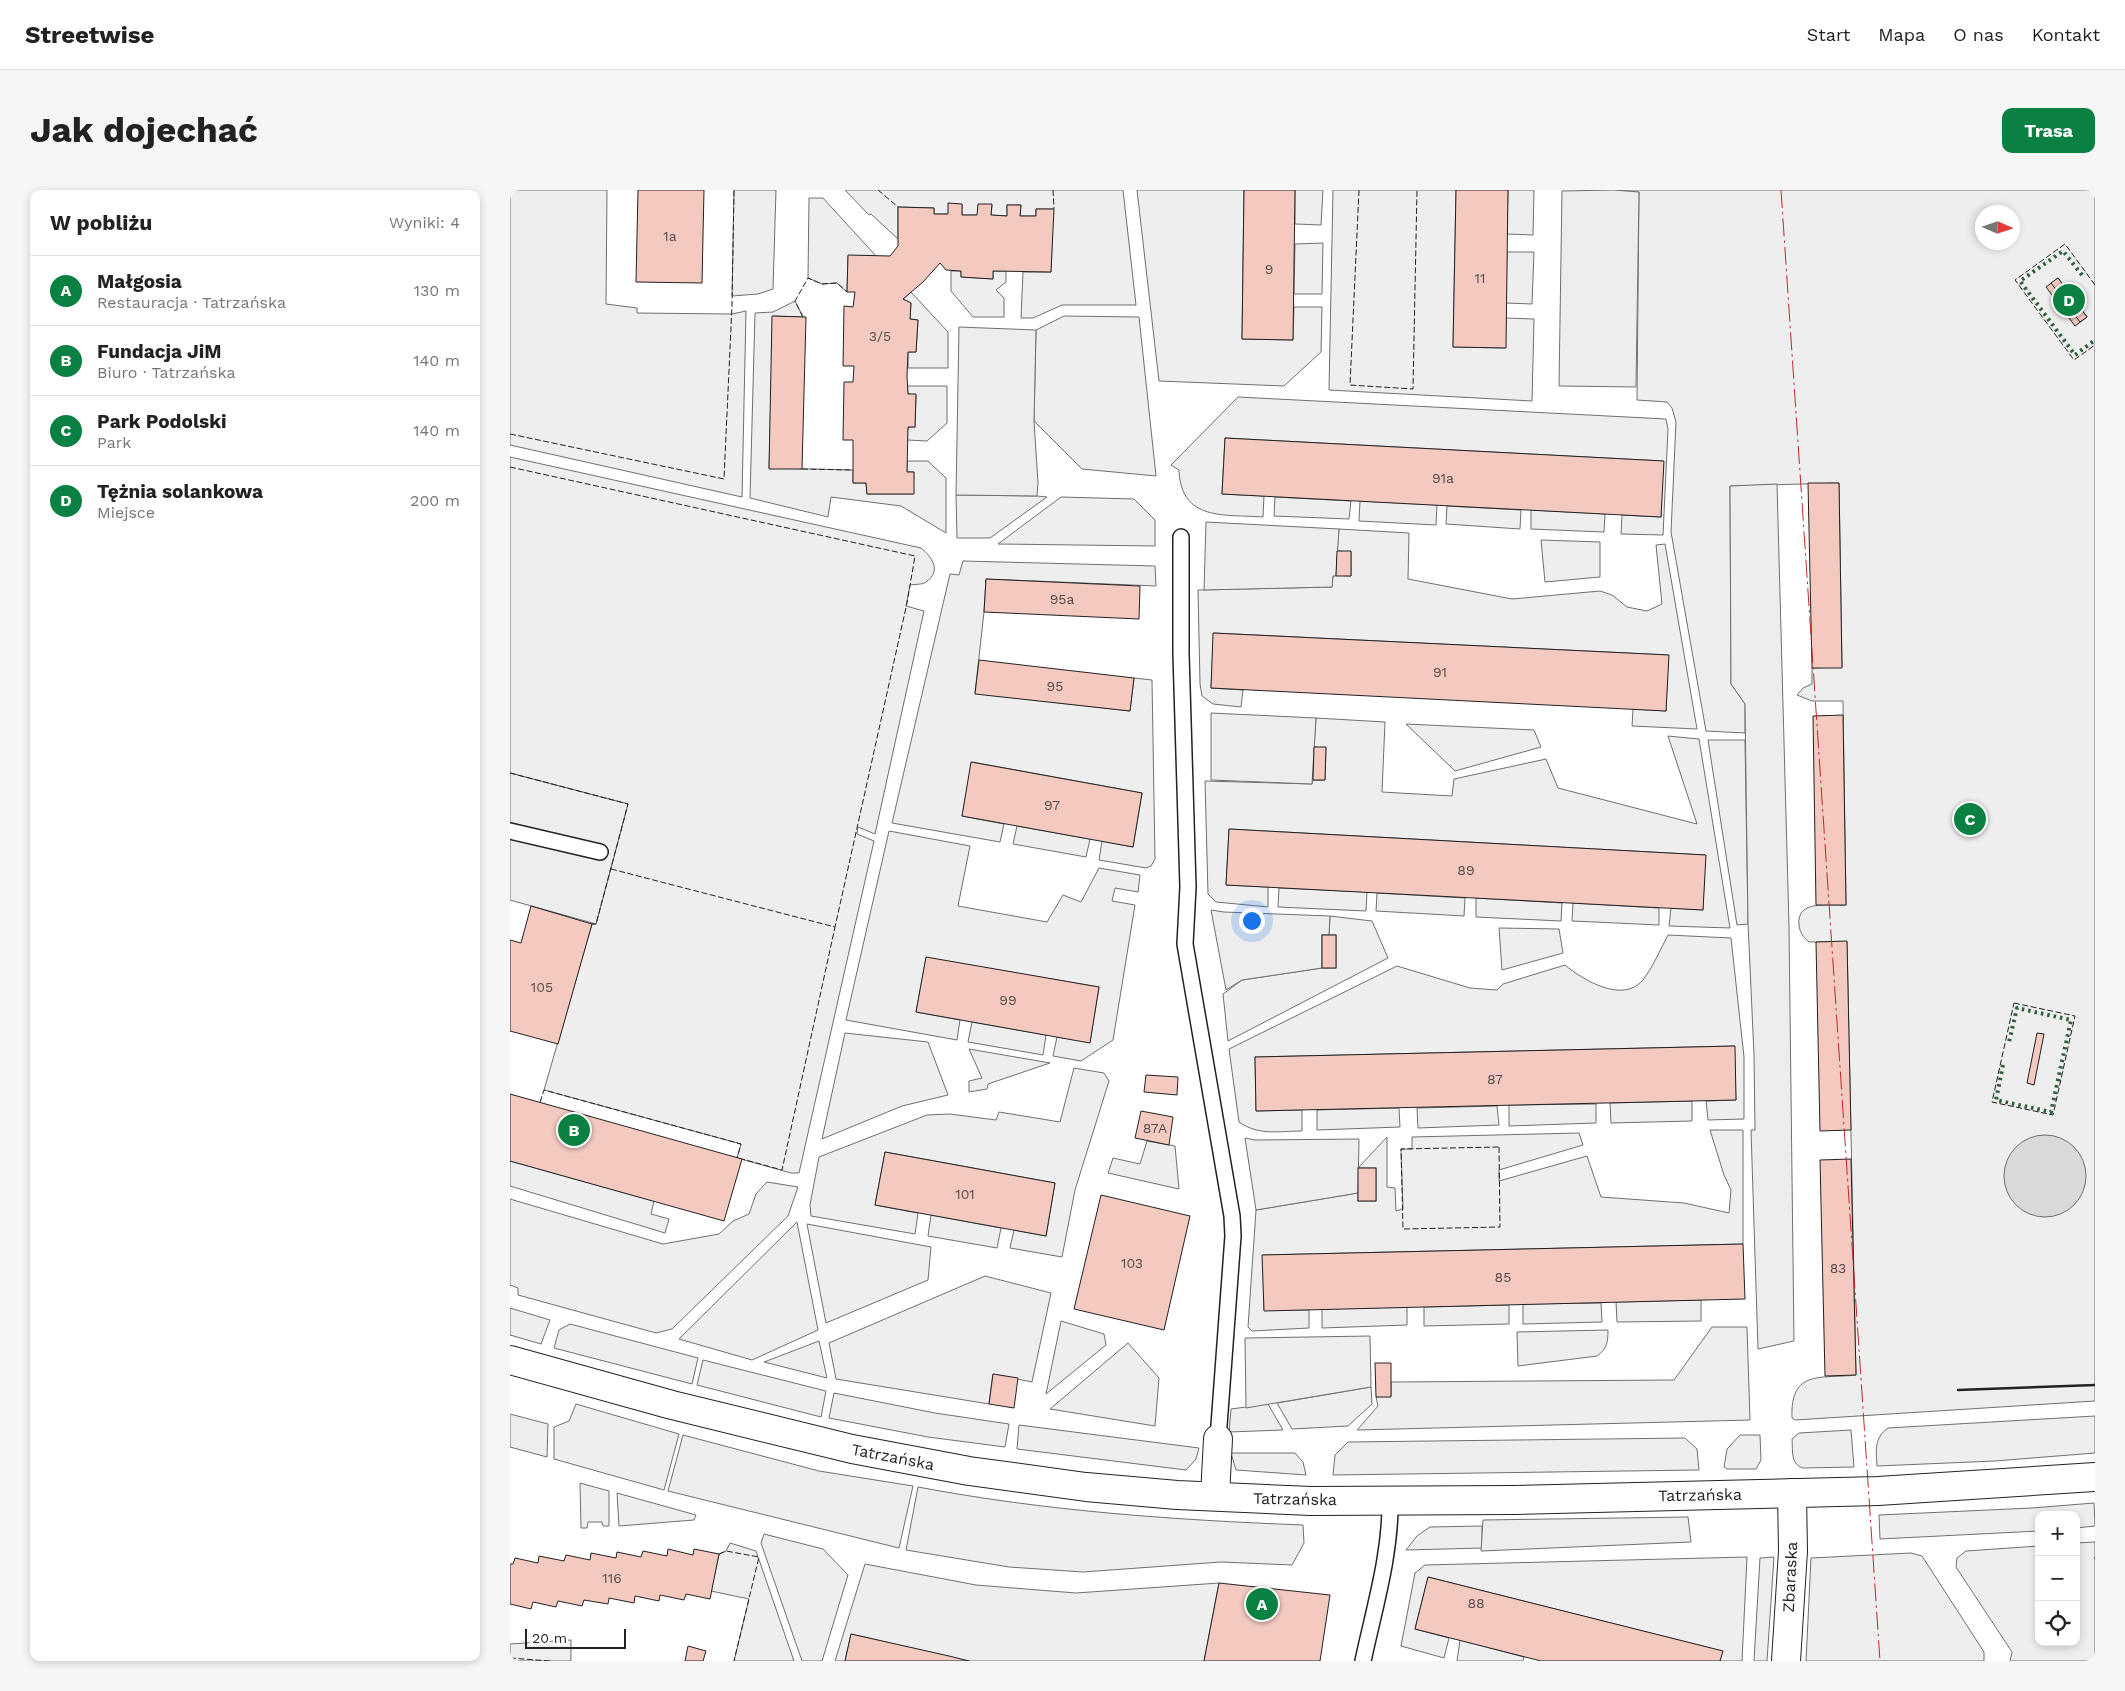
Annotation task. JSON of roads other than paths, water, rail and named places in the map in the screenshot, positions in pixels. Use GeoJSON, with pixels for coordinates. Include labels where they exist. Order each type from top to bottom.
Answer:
{"type":"FeatureCollection","features":[{"type":"Feature","properties":{"kind":"street","name":"Tatrzańska"},"geometry":{"type":"LineString","coordinates":[[510,1360],[672,1404],[852,1449],[969,1471],[1086,1487],[1311,1501],[1792,1493],[1915,1489],[2095,1477]]}},
{"type":"Feature","properties":{"kind":"street"},"geometry":{"type":"LineString","coordinates":[[1215,1496],[1218,1439]]}},
{"type":"Feature","properties":{"kind":"street","name":"Zbaraska"},"geometry":{"type":"LineString","coordinates":[[1786,1661],[1792,1551],[1792,1493]]}},
{"type":"Feature","properties":{"kind":"lane"},"geometry":{"type":"LineString","coordinates":[[1181,536],[1181,654],[1188,887],[1185,944],[1232,1216],[1232,1256],[1218,1439]]}},
{"type":"Feature","properties":{"kind":"lane"},"geometry":{"type":"LineString","coordinates":[[510,831],[600,852]]}},
{"type":"Feature","properties":{"kind":"lane"},"geometry":{"type":"LineString","coordinates":[[1363,1661],[1386,1555],[1391,1523],[1390,1500]]}},
{"type":"Feature","properties":{"kind":"place","name":"Tężnia solankowa"},"geometry":{"type":"Point","coordinates":[2069,300]}},
{"type":"Feature","properties":{"kind":"place","name":"Park Podolski"},"geometry":{"type":"Point","coordinates":[1970,819]}},
{"type":"Feature","properties":{"kind":"place","name":"Fundacja JiM"},"geometry":{"type":"Point","coordinates":[574,1130]}},
{"type":"Feature","properties":{"kind":"place","name":"Małgosia"},"geometry":{"type":"Point","coordinates":[1262,1604]}}]}
